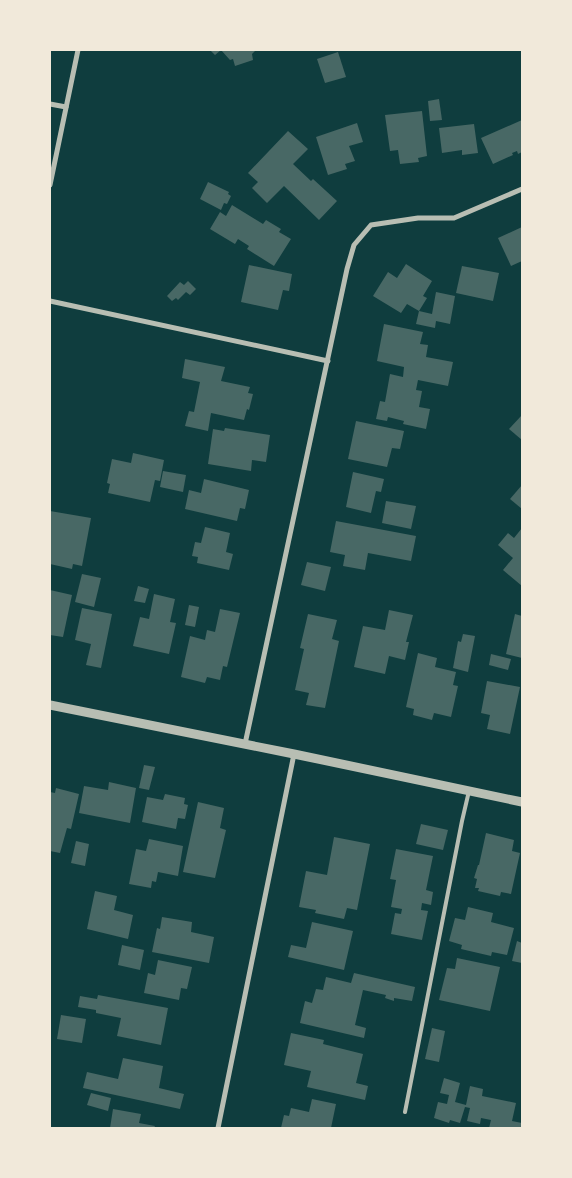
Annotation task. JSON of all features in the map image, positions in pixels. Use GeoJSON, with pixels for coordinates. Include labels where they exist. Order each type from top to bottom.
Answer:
{"type":"FeatureCollection","features":[{"type":"Feature","properties":{"kind":"street"},"geometry":{"type":"LineString","coordinates":[[50,185],[78,50]]}},
{"type":"Feature","properties":{"kind":"street"},"geometry":{"type":"LineString","coordinates":[[50,104],[66,107]]}},
{"type":"Feature","properties":{"kind":"street"},"geometry":{"type":"LineString","coordinates":[[244,744],[347,269],[354,245],[371,225],[418,218],[454,218],[522,189]]}},
{"type":"Feature","properties":{"kind":"street"},"geometry":{"type":"LineString","coordinates":[[50,301],[328,361]]}},
{"type":"Feature","properties":{"kind":"street"},"geometry":{"type":"LineString","coordinates":[[50,704],[522,802]]}},
{"type":"Feature","properties":{"kind":"street"},"geometry":{"type":"LineString","coordinates":[[218,1128],[294,754]]}},
{"type":"Feature","properties":{"kind":"lane"},"geometry":{"type":"LineString","coordinates":[[405,1112],[469,791]]}},
{"type":"Feature","properties":{"kind":"building"},"geometry":{"type":"Polygon","coordinates":[[[210,50],[221,50],[215,55],[210,50]]]}},
{"type":"Feature","properties":{"kind":"building"},"geometry":{"type":"Polygon","coordinates":[[[221,50],[256,50],[252,54],[253,60],[235,66],[233,59],[230,60],[221,50]]]}},
{"type":"Feature","properties":{"kind":"building"},"geometry":{"type":"Polygon","coordinates":[[[338,52],[346,77],[325,83],[317,59],[338,52]]]}},
{"type":"Feature","properties":{"kind":"building"},"geometry":{"type":"Polygon","coordinates":[[[439,99],[442,120],[430,121],[428,101],[439,99]]]}},
{"type":"Feature","properties":{"kind":"building"},"geometry":{"type":"Polygon","coordinates":[[[422,111],[427,156],[418,158],[419,162],[400,164],[398,150],[390,151],[385,115],[422,111]]]}},
{"type":"Feature","properties":{"kind":"building"},"geometry":{"type":"Polygon","coordinates":[[[522,120],[522,152],[518,154],[517,151],[512,153],[513,155],[493,164],[481,138],[522,120]]]}},
{"type":"Feature","properties":{"kind":"building"},"geometry":{"type":"Polygon","coordinates":[[[357,123],[363,142],[349,146],[355,161],[345,164],[347,169],[328,175],[316,137],[357,123]]]}},
{"type":"Feature","properties":{"kind":"building"},"geometry":{"type":"Polygon","coordinates":[[[474,124],[478,153],[462,155],[462,150],[442,153],[439,128],[474,124]]]}},
{"type":"Feature","properties":{"kind":"building"},"geometry":{"type":"Polygon","coordinates":[[[288,131],[308,149],[293,164],[337,201],[319,220],[284,186],[267,203],[252,188],[258,182],[248,173],[288,131]]]}},
{"type":"Feature","properties":{"kind":"building"},"geometry":{"type":"Polygon","coordinates":[[[208,182],[229,192],[228,194],[231,196],[227,204],[224,203],[221,210],[200,199],[208,182]]]}},
{"type":"Feature","properties":{"kind":"building"},"geometry":{"type":"Polygon","coordinates":[[[232,205],[263,224],[266,220],[281,229],[279,232],[291,239],[274,266],[247,249],[249,246],[238,239],[235,244],[210,229],[220,212],[226,216],[232,205]]]}},
{"type":"Feature","properties":{"kind":"building"},"geometry":{"type":"Polygon","coordinates":[[[522,227],[522,261],[511,266],[498,238],[522,227]]]}},
{"type":"Feature","properties":{"kind":"building"},"geometry":{"type":"Polygon","coordinates":[[[406,264],[432,281],[423,296],[427,298],[419,311],[407,304],[401,313],[373,296],[388,272],[397,278],[406,264]]]}},
{"type":"Feature","properties":{"kind":"building"},"geometry":{"type":"Polygon","coordinates":[[[249,265],[292,274],[289,291],[283,290],[278,310],[241,302],[249,265]]]}},
{"type":"Feature","properties":{"kind":"building"},"geometry":{"type":"Polygon","coordinates":[[[462,266],[499,273],[493,301],[456,293],[462,266]]]}},
{"type":"Feature","properties":{"kind":"building"},"geometry":{"type":"Polygon","coordinates":[[[188,281],[196,289],[190,295],[186,292],[178,300],[176,298],[172,301],[167,296],[180,282],[184,285],[188,281]]]}},
{"type":"Feature","properties":{"kind":"building"},"geometry":{"type":"Polygon","coordinates":[[[436,292],[455,296],[450,324],[436,321],[435,328],[416,324],[419,311],[432,314],[436,292]]]}},
{"type":"Feature","properties":{"kind":"building"},"geometry":{"type":"Polygon","coordinates":[[[384,324],[423,332],[420,344],[428,345],[426,357],[453,362],[448,386],[418,380],[416,390],[422,391],[419,407],[430,409],[426,429],[403,424],[404,421],[388,417],[387,421],[376,419],[380,401],[385,402],[390,374],[403,377],[404,367],[377,361],[384,324]]]}},
{"type":"Feature","properties":{"kind":"building"},"geometry":{"type":"Polygon","coordinates":[[[185,359],[225,367],[221,381],[250,387],[248,393],[253,394],[244,420],[211,413],[208,431],[185,426],[189,411],[194,412],[200,382],[182,378],[185,359]]]}},
{"type":"Feature","properties":{"kind":"building"},"geometry":{"type":"Polygon","coordinates":[[[522,415],[522,440],[509,429],[522,415]]]}},
{"type":"Feature","properties":{"kind":"building"},"geometry":{"type":"Polygon","coordinates":[[[356,421],[404,431],[400,449],[392,448],[387,467],[348,459],[356,421]]]}},
{"type":"Feature","properties":{"kind":"building"},"geometry":{"type":"Polygon","coordinates":[[[225,428],[270,435],[266,462],[252,460],[251,471],[208,464],[213,429],[224,431],[225,428]]]}},
{"type":"Feature","properties":{"kind":"building"},"geometry":{"type":"Polygon","coordinates":[[[133,453],[164,460],[160,481],[155,480],[150,502],[108,493],[110,484],[107,483],[112,459],[131,463],[133,453]]]}},
{"type":"Feature","properties":{"kind":"building"},"geometry":{"type":"Polygon","coordinates":[[[163,471],[186,475],[183,492],[160,487],[163,471]]]}},
{"type":"Feature","properties":{"kind":"building"},"geometry":{"type":"Polygon","coordinates":[[[353,472],[384,479],[381,492],[376,491],[371,513],[346,507],[353,472]]]}},
{"type":"Feature","properties":{"kind":"building"},"geometry":{"type":"Polygon","coordinates":[[[204,479],[249,490],[245,509],[240,508],[237,521],[185,509],[189,490],[201,493],[204,479]]]}},
{"type":"Feature","properties":{"kind":"building"},"geometry":{"type":"Polygon","coordinates":[[[522,485],[522,509],[510,499],[522,485]]]}},
{"type":"Feature","properties":{"kind":"building"},"geometry":{"type":"Polygon","coordinates":[[[386,501],[416,506],[411,529],[382,523],[386,501]]]}},
{"type":"Feature","properties":{"kind":"building"},"geometry":{"type":"Polygon","coordinates":[[[50,511],[91,518],[82,566],[73,564],[72,569],[50,564],[50,511]]]}},
{"type":"Feature","properties":{"kind":"building"},"geometry":{"type":"Polygon","coordinates":[[[336,521],[416,536],[411,561],[368,553],[365,570],[343,566],[345,555],[330,552],[336,521]]]}},
{"type":"Feature","properties":{"kind":"building"},"geometry":{"type":"Polygon","coordinates":[[[205,527],[230,533],[226,552],[233,554],[229,570],[197,563],[198,557],[192,556],[195,542],[201,543],[205,527]]]}},
{"type":"Feature","properties":{"kind":"building"},"geometry":{"type":"Polygon","coordinates":[[[522,528],[522,586],[503,570],[513,558],[498,545],[508,533],[514,538],[522,528]]]}},
{"type":"Feature","properties":{"kind":"building"},"geometry":{"type":"Polygon","coordinates":[[[307,562],[331,567],[325,591],[301,585],[307,562]]]}},
{"type":"Feature","properties":{"kind":"building"},"geometry":{"type":"Polygon","coordinates":[[[82,574],[101,578],[94,607],[75,602],[82,574]]]}},
{"type":"Feature","properties":{"kind":"building"},"geometry":{"type":"Polygon","coordinates":[[[138,586],[149,589],[145,603],[134,601],[138,586]]]}},
{"type":"Feature","properties":{"kind":"building"},"geometry":{"type":"Polygon","coordinates":[[[50,590],[72,595],[63,637],[50,635],[50,590]]]}},
{"type":"Feature","properties":{"kind":"building"},"geometry":{"type":"Polygon","coordinates":[[[154,594],[175,599],[170,622],[176,623],[169,654],[133,646],[140,617],[149,619],[154,594]]]}},
{"type":"Feature","properties":{"kind":"building"},"geometry":{"type":"Polygon","coordinates":[[[189,605],[199,607],[195,627],[185,625],[189,605]]]}},
{"type":"Feature","properties":{"kind":"building"},"geometry":{"type":"Polygon","coordinates":[[[82,608],[112,614],[101,668],[86,665],[91,644],[75,640],[82,608]]]}},
{"type":"Feature","properties":{"kind":"building"},"geometry":{"type":"Polygon","coordinates":[[[220,609],[240,613],[227,667],[223,666],[220,680],[207,677],[205,683],[181,677],[190,636],[205,640],[207,630],[215,632],[220,609]]]}},
{"type":"Feature","properties":{"kind":"building"},"geometry":{"type":"Polygon","coordinates":[[[389,610],[413,615],[406,642],[409,642],[405,660],[389,656],[385,674],[354,667],[363,626],[385,630],[389,610]]]}},
{"type":"Feature","properties":{"kind":"building"},"geometry":{"type":"Polygon","coordinates":[[[308,614],[337,620],[332,639],[339,641],[325,708],[306,705],[309,693],[295,690],[304,649],[300,648],[308,614]]]}},
{"type":"Feature","properties":{"kind":"building"},"geometry":{"type":"Polygon","coordinates":[[[515,614],[522,616],[522,658],[506,654],[515,614]]]}},
{"type":"Feature","properties":{"kind":"building"},"geometry":{"type":"Polygon","coordinates":[[[463,634],[475,636],[468,672],[453,668],[458,641],[461,642],[463,634]]]}},
{"type":"Feature","properties":{"kind":"building"},"geometry":{"type":"Polygon","coordinates":[[[418,653],[437,658],[435,667],[456,672],[453,685],[458,686],[451,717],[434,713],[432,720],[413,715],[414,709],[406,707],[418,653]]]}},
{"type":"Feature","properties":{"kind":"building"},"geometry":{"type":"Polygon","coordinates":[[[491,654],[511,659],[508,670],[489,665],[491,654]]]}},
{"type":"Feature","properties":{"kind":"building"},"geometry":{"type":"Polygon","coordinates":[[[487,681],[520,687],[510,734],[487,729],[490,715],[481,713],[487,681]]]}},
{"type":"Feature","properties":{"kind":"building"},"geometry":{"type":"Polygon","coordinates":[[[144,765],[155,767],[149,790],[139,788],[144,765]]]}},
{"type":"Feature","properties":{"kind":"building"},"geometry":{"type":"Polygon","coordinates":[[[109,782],[136,788],[130,823],[79,813],[84,786],[108,790],[109,782]]]}},
{"type":"Feature","properties":{"kind":"building"},"geometry":{"type":"Polygon","coordinates":[[[56,788],[79,794],[71,829],[67,828],[60,853],[50,851],[50,792],[55,793],[56,788]]]}},
{"type":"Feature","properties":{"kind":"building"},"geometry":{"type":"Polygon","coordinates":[[[165,794],[185,798],[184,804],[188,805],[185,819],[178,818],[176,829],[142,822],[147,797],[163,800],[165,794]]]}},
{"type":"Feature","properties":{"kind":"building"},"geometry":{"type":"Polygon","coordinates":[[[198,802],[224,808],[220,828],[226,830],[215,878],[183,872],[198,802]]]}},
{"type":"Feature","properties":{"kind":"building"},"geometry":{"type":"Polygon","coordinates":[[[421,824],[448,830],[443,850],[416,844],[421,824]]]}},
{"type":"Feature","properties":{"kind":"building"},"geometry":{"type":"Polygon","coordinates":[[[486,833],[514,840],[512,851],[520,853],[511,894],[501,892],[500,896],[478,891],[479,888],[475,888],[477,879],[474,878],[486,833]]]}},
{"type":"Feature","properties":{"kind":"building"},"geometry":{"type":"Polygon","coordinates":[[[334,837],[370,844],[357,910],[347,908],[344,919],[315,913],[316,910],[299,907],[306,871],[327,875],[334,837]]]}},
{"type":"Feature","properties":{"kind":"building"},"geometry":{"type":"Polygon","coordinates":[[[149,839],[183,846],[178,876],[158,872],[156,882],[152,881],[151,888],[129,884],[136,849],[146,851],[149,839]]]}},
{"type":"Feature","properties":{"kind":"building"},"geometry":{"type":"Polygon","coordinates":[[[76,841],[89,844],[85,866],[71,863],[76,841]]]}},
{"type":"Feature","properties":{"kind":"building"},"geometry":{"type":"Polygon","coordinates":[[[396,849],[433,856],[426,890],[433,892],[431,905],[422,903],[421,910],[428,911],[422,940],[391,934],[395,913],[401,914],[402,909],[391,907],[396,880],[390,879],[396,849]]]}},
{"type":"Feature","properties":{"kind":"building"},"geometry":{"type":"Polygon","coordinates":[[[95,891],[117,896],[114,910],[133,915],[128,939],[87,929],[95,891]]]}},
{"type":"Feature","properties":{"kind":"building"},"geometry":{"type":"Polygon","coordinates":[[[468,907],[493,913],[491,922],[514,928],[507,955],[492,952],[491,956],[461,949],[462,945],[449,941],[455,918],[465,920],[468,907]]]}},
{"type":"Feature","properties":{"kind":"building"},"geometry":{"type":"Polygon","coordinates":[[[162,917],[192,922],[191,932],[214,937],[209,963],[152,952],[157,928],[160,929],[162,917]]]}},
{"type":"Feature","properties":{"kind":"building"},"geometry":{"type":"Polygon","coordinates":[[[312,922],[353,931],[344,970],[288,957],[291,945],[306,948],[312,922]]]}},
{"type":"Feature","properties":{"kind":"building"},"geometry":{"type":"Polygon","coordinates":[[[517,941],[522,943],[522,963],[512,961],[517,941]]]}},
{"type":"Feature","properties":{"kind":"building"},"geometry":{"type":"Polygon","coordinates":[[[122,945],[144,950],[140,970],[118,965],[122,945]]]}},
{"type":"Feature","properties":{"kind":"building"},"geometry":{"type":"Polygon","coordinates":[[[457,958],[500,967],[490,1011],[439,1000],[447,968],[455,969],[457,958]]]}},
{"type":"Feature","properties":{"kind":"building"},"geometry":{"type":"Polygon","coordinates":[[[158,960],[192,967],[187,989],[181,988],[179,1000],[144,993],[148,973],[155,975],[158,960]]]}},
{"type":"Feature","properties":{"kind":"building"},"geometry":{"type":"Polygon","coordinates":[[[354,973],[415,987],[412,1001],[394,998],[394,1001],[385,998],[386,995],[363,990],[355,1025],[366,1028],[364,1038],[300,1023],[305,1001],[312,1003],[316,989],[323,990],[326,977],[351,983],[354,973]]]}},
{"type":"Feature","properties":{"kind":"building"},"geometry":{"type":"Polygon","coordinates":[[[98,995],[168,1008],[161,1045],[117,1036],[121,1018],[96,1013],[96,1010],[78,1007],[80,996],[97,999],[98,995]]]}},
{"type":"Feature","properties":{"kind":"building"},"geometry":{"type":"Polygon","coordinates":[[[61,1015],[86,1019],[82,1043],[57,1039],[61,1015]]]}},
{"type":"Feature","properties":{"kind":"building"},"geometry":{"type":"Polygon","coordinates":[[[432,1028],[445,1031],[439,1062],[425,1059],[432,1028]]]}},
{"type":"Feature","properties":{"kind":"building"},"geometry":{"type":"Polygon","coordinates":[[[291,1033],[324,1040],[323,1044],[363,1054],[356,1083],[368,1086],[365,1100],[307,1087],[311,1071],[284,1065],[291,1033]]]}},
{"type":"Feature","properties":{"kind":"building"},"geometry":{"type":"Polygon","coordinates":[[[123,1058],[163,1066],[159,1088],[184,1094],[180,1109],[83,1088],[87,1072],[118,1079],[123,1058]]]}},
{"type":"Feature","properties":{"kind":"building"},"geometry":{"type":"Polygon","coordinates":[[[444,1078],[460,1083],[455,1102],[466,1105],[470,1086],[483,1089],[482,1096],[516,1103],[512,1121],[522,1123],[522,1128],[489,1128],[491,1120],[481,1118],[480,1124],[467,1121],[470,1108],[465,1107],[460,1123],[450,1120],[449,1123],[434,1118],[438,1102],[447,1104],[449,1095],[440,1093],[444,1078]]]}},
{"type":"Feature","properties":{"kind":"building"},"geometry":{"type":"Polygon","coordinates":[[[91,1093],[111,1098],[108,1111],[87,1105],[91,1093]]]}},
{"type":"Feature","properties":{"kind":"building"},"geometry":{"type":"Polygon","coordinates":[[[312,1099],[336,1104],[331,1128],[281,1128],[284,1115],[289,1116],[291,1108],[309,1112],[312,1099]]]}},
{"type":"Feature","properties":{"kind":"building"},"geometry":{"type":"Polygon","coordinates":[[[113,1109],[141,1114],[139,1123],[155,1126],[154,1128],[110,1128],[113,1109]]]}}]}
